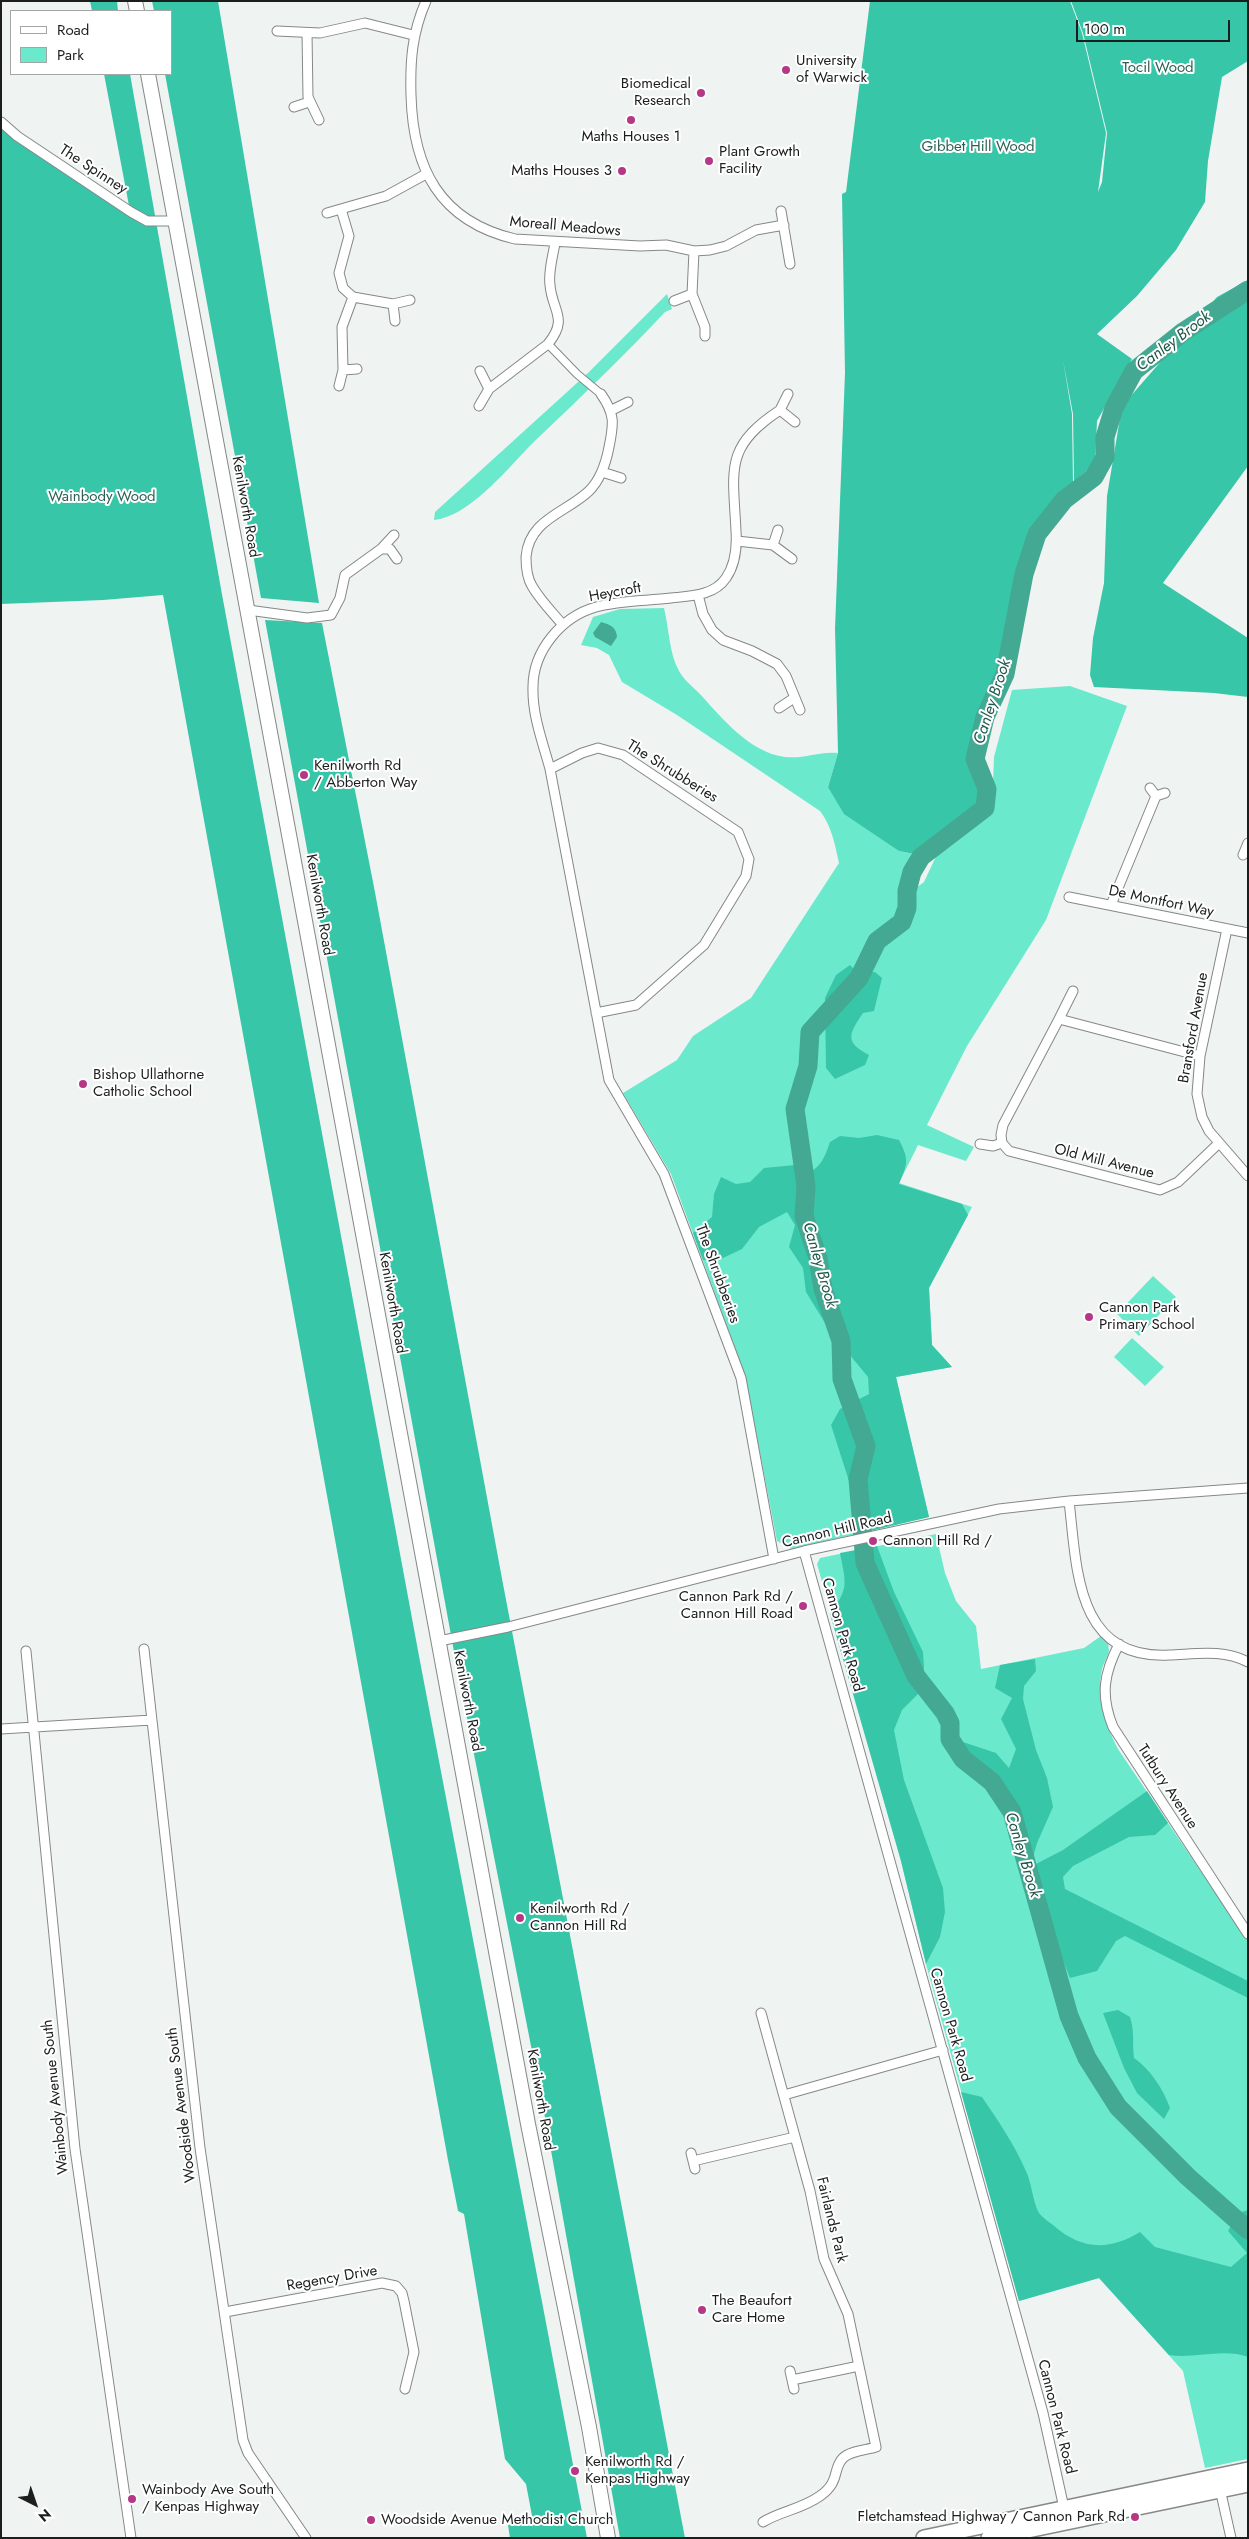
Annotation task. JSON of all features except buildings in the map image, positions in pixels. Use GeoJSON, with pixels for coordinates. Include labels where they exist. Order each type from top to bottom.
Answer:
{"type":"FeatureCollection","features":[{"type":"Feature","properties":{"kind":"highway"},"geometry":{"type":"LineString","coordinates":[[924,2538],[1248,2470]]}},
{"type":"Feature","properties":{"kind":"highway"},"geometry":{"type":"LineString","coordinates":[[989,2538],[1248,2484]]}},
{"type":"Feature","properties":{"kind":"main road","name":"Kenilworth Road"},"geometry":{"type":"LineString","coordinates":[[148,75],[528,2124],[588,2419],[608,2538]]}},
{"type":"Feature","properties":{"kind":"street","name":"Moreall Meadows"},"geometry":{"type":"LineString","coordinates":[[426,1],[413,35],[410,54],[412,122],[416,146],[426,174],[444,200],[462,216],[478,226],[515,239],[640,246],[666,245],[694,251],[718,249],[756,230],[784,225]]}},
{"type":"Feature","properties":{"kind":"street"},"geometry":{"type":"LineString","coordinates":[[277,31],[328,32],[365,23],[413,35]]}},
{"type":"Feature","properties":{"kind":"street"},"geometry":{"type":"LineString","coordinates":[[307,33],[309,102],[319,120]]}},
{"type":"Feature","properties":{"kind":"street"},"geometry":{"type":"LineString","coordinates":[[294,107],[309,102]]}},
{"type":"Feature","properties":{"kind":"street","name":"The Spinney"},"geometry":{"type":"LineString","coordinates":[[1,122],[17,136],[131,212],[147,221],[176,221]]}},
{"type":"Feature","properties":{"kind":"street"},"geometry":{"type":"LineString","coordinates":[[327,213],[386,196],[426,174]]}},
{"type":"Feature","properties":{"kind":"street"},"geometry":{"type":"LineString","coordinates":[[341,209],[349,236],[339,278],[343,288],[353,297],[393,304],[410,300]]}},
{"type":"Feature","properties":{"kind":"street"},"geometry":{"type":"LineString","coordinates":[[782,210],[790,264]]}},
{"type":"Feature","properties":{"kind":"street"},"geometry":{"type":"LineString","coordinates":[[479,406],[488,389],[548,344],[556,335],[559,317],[550,286],[555,242]]}},
{"type":"Feature","properties":{"kind":"street"},"geometry":{"type":"LineString","coordinates":[[694,251],[692,294],[705,327],[705,336]]}},
{"type":"Feature","properties":{"kind":"street"},"geometry":{"type":"LineString","coordinates":[[674,301],[692,294]]}},
{"type":"Feature","properties":{"kind":"street"},"geometry":{"type":"LineString","coordinates":[[340,386],[342,327],[353,297]]}},
{"type":"Feature","properties":{"kind":"street"},"geometry":{"type":"LineString","coordinates":[[393,304],[394,321]]}},
{"type":"Feature","properties":{"kind":"street"},"geometry":{"type":"LineString","coordinates":[[548,344],[577,374],[601,394],[612,410],[613,429],[602,472],[590,490],[541,525],[533,534],[527,550],[526,567],[531,585],[563,625]]}},
{"type":"Feature","properties":{"kind":"street"},"geometry":{"type":"LineString","coordinates":[[342,370],[357,369]]}},
{"type":"Feature","properties":{"kind":"street"},"geometry":{"type":"LineString","coordinates":[[480,371],[488,389]]}},
{"type":"Feature","properties":{"kind":"street","name":"Heycroft"},"geometry":{"type":"LineString","coordinates":[[550,768],[537,724],[532,688],[535,667],[550,638],[563,625],[579,614],[596,607],[698,595],[711,590],[726,579],[737,541],[736,460],[742,444],[750,432],[780,410],[788,394]]}},
{"type":"Feature","properties":{"kind":"street"},"geometry":{"type":"LineString","coordinates":[[612,410],[628,402]]}},
{"type":"Feature","properties":{"kind":"street"},"geometry":{"type":"LineString","coordinates":[[780,410],[795,422]]}},
{"type":"Feature","properties":{"kind":"street"},"geometry":{"type":"LineString","coordinates":[[602,472],[621,478]]}},
{"type":"Feature","properties":{"kind":"street"},"geometry":{"type":"LineString","coordinates":[[773,545],[778,530]]}},
{"type":"Feature","properties":{"kind":"street"},"geometry":{"type":"LineString","coordinates":[[248,610],[307,618],[331,615],[340,598],[345,575],[380,549],[394,535]]}},
{"type":"Feature","properties":{"kind":"street"},"geometry":{"type":"LineString","coordinates":[[737,541],[773,545],[792,559]]}},
{"type":"Feature","properties":{"kind":"street"},"geometry":{"type":"LineString","coordinates":[[380,549],[390,550],[397,559]]}},
{"type":"Feature","properties":{"kind":"street"},"geometry":{"type":"LineString","coordinates":[[698,595],[712,630],[723,640],[752,650],[777,664],[786,676],[800,710]]}},
{"type":"Feature","properties":{"kind":"street"},"geometry":{"type":"LineString","coordinates":[[779,708],[794,698]]}},
{"type":"Feature","properties":{"kind":"street","name":"The Shrubberies"},"geometry":{"type":"LineString","coordinates":[[596,1013],[636,1005],[704,945],[746,876],[749,859],[746,847],[738,832],[623,755],[598,748],[582,753],[550,768],[596,1013],[609,1080],[667,1182],[741,1378],[774,1559]]}},
{"type":"Feature","properties":{"kind":"street"},"geometry":{"type":"LineString","coordinates":[[1150,788],[1156,796]]}},
{"type":"Feature","properties":{"kind":"street"},"geometry":{"type":"LineString","coordinates":[[1111,905],[1156,796],[1165,793]]}},
{"type":"Feature","properties":{"kind":"street"},"geometry":{"type":"LineString","coordinates":[[1243,855],[1248,843]]}},
{"type":"Feature","properties":{"kind":"street","name":"De Montfort Way"},"geometry":{"type":"LineString","coordinates":[[1069,897],[1248,933]]}},
{"type":"Feature","properties":{"kind":"street","name":"Bransford Avenue"},"geometry":{"type":"LineString","coordinates":[[1227,929],[1200,1056],[1196,1085],[1198,1101],[1206,1124],[1218,1144],[1248,1176]]}},
{"type":"Feature","properties":{"kind":"street"},"geometry":{"type":"LineString","coordinates":[[980,1144],[993,1146],[1002,1143],[1003,1125],[1073,991]]}},
{"type":"Feature","properties":{"kind":"street"},"geometry":{"type":"LineString","coordinates":[[1059,1019],[1200,1056]]}},
{"type":"Feature","properties":{"kind":"street","name":"Old Mill Avenue"},"geometry":{"type":"LineString","coordinates":[[1002,1143],[1009,1151],[1160,1190],[1178,1182],[1218,1144]]}},
{"type":"Feature","properties":{"kind":"street","name":"Cannon Hill Road"},"geometry":{"type":"LineString","coordinates":[[439,1642],[804,1551],[999,1510],[1069,1501],[1248,1488]]}},
{"type":"Feature","properties":{"kind":"street"},"geometry":{"type":"LineString","coordinates":[[1069,1501],[1083,1599],[1096,1623],[1119,1644],[1152,1655],[1217,1653],[1248,1662]]}},
{"type":"Feature","properties":{"kind":"street","name":"Cannon Park Road"},"geometry":{"type":"LineString","coordinates":[[804,1551],[1044,2418],[1064,2508]]}},
{"type":"Feature","properties":{"kind":"street","name":"Tutbury Avenue"},"geometry":{"type":"LineString","coordinates":[[1119,1644],[1106,1675],[1106,1706],[1113,1727],[1248,1934]]}},
{"type":"Feature","properties":{"kind":"street","name":"Woodside Avenue South"},"geometry":{"type":"LineString","coordinates":[[144,1649],[200,2148],[245,2446],[306,2538]]}},
{"type":"Feature","properties":{"kind":"street","name":"Wainbody Avenue South"},"geometry":{"type":"LineString","coordinates":[[26,1651],[75,2149],[131,2538]]}},
{"type":"Feature","properties":{"kind":"street"},"geometry":{"type":"LineString","coordinates":[[1,1729],[152,1720]]}},
{"type":"Feature","properties":{"kind":"street","name":"Fairlands Park"},"geometry":{"type":"LineString","coordinates":[[761,2013],[810,2191],[824,2259],[848,2314],[876,2447],[848,2454],[843,2458],[834,2483],[812,2502],[805,2506],[774,2515],[763,2522]]}},
{"type":"Feature","properties":{"kind":"street"},"geometry":{"type":"LineString","coordinates":[[784,2094],[943,2050]]}},
{"type":"Feature","properties":{"kind":"street"},"geometry":{"type":"LineString","coordinates":[[693,2161],[795,2137]]}},
{"type":"Feature","properties":{"kind":"street","name":"Regency Drive"},"geometry":{"type":"LineString","coordinates":[[224,2312],[382,2283],[392,2284],[402,2293],[414,2352],[405,2389]]}},
{"type":"Feature","properties":{"kind":"street"},"geometry":{"type":"LineString","coordinates":[[792,2380],[859,2366]]}},
{"type":"Feature","properties":{"kind":"street"},"geometry":{"type":"LineString","coordinates":[[1220,2490],[1231,2538]]}},
{"type":"Feature","properties":{"kind":"green space"},"geometry":{"type":"Polygon","coordinates":[[[90,1],[117,1],[118,10],[92,10],[90,1]]]}},
{"type":"Feature","properties":{"kind":"green space"},"geometry":{"type":"Polygon","coordinates":[[[152,1],[218,1],[319,603],[261,598],[165,75],[172,75],[172,10],[154,10],[152,1]]]}},
{"type":"Feature","properties":{"kind":"green space","name":"Gibbet Hill Wood"},"geometry":{"type":"Polygon","coordinates":[[[870,1],[1070,1],[1082,33],[1106,133],[1098,192],[1102,182],[1107,133],[1083,33],[1071,1],[1248,1],[1248,61],[1222,77],[1208,161],[1205,202],[1176,250],[1137,296],[1097,334],[1132,359],[1097,421],[1095,464],[1074,481],[1073,414],[1063,360],[1072,414],[1073,483],[1051,506],[1031,533],[1020,574],[1000,675],[982,713],[969,760],[983,790],[982,807],[930,844],[919,855],[899,851],[844,814],[828,787],[838,753],[835,629],[845,373],[842,194],[846,192],[870,1]]]}},
{"type":"Feature","properties":{"kind":"green space","name":"Wainbody Wood"},"geometry":{"type":"Polygon","coordinates":[[[104,75],[130,75],[221,589],[419,1656],[587,2538],[510,2538],[508,2525],[533,2521],[526,2484],[505,2459],[464,2214],[458,2211],[448,2160],[163,595],[103,600],[1,604],[1,122],[130,211],[104,75]]]}},
{"type":"Feature","properties":{"kind":"green space"},"geometry":{"type":"Polygon","coordinates":[[[1248,280],[1248,466],[1163,583],[1248,638],[1248,697],[1214,693],[1094,687],[1090,675],[1093,638],[1104,583],[1107,496],[1122,406],[1217,297],[1248,280]]]}},
{"type":"Feature","properties":{"kind":"green space"},"geometry":{"type":"Polygon","coordinates":[[[667,294],[672,309],[665,312],[491,486],[463,509],[449,516],[434,520],[435,512],[589,372],[667,294]]]}},
{"type":"Feature","properties":{"kind":"green space"},"geometry":{"type":"Polygon","coordinates":[[[664,608],[671,648],[679,671],[738,733],[760,749],[785,757],[838,753],[828,787],[899,851],[919,855],[904,883],[904,897],[924,882],[939,850],[992,810],[994,757],[1012,690],[1070,686],[1127,706],[1046,920],[967,1046],[927,1125],[974,1147],[966,1161],[918,1145],[899,1183],[972,1207],[929,1288],[932,1345],[952,1367],[896,1377],[929,1517],[791,1549],[777,1541],[745,1375],[671,1174],[623,1093],[677,1060],[693,1036],[751,998],[839,863],[830,830],[820,811],[677,715],[622,682],[609,655],[597,648],[581,645],[593,617],[620,609],[664,608]]]}},
{"type":"Feature","properties":{"kind":"green space"},"geometry":{"type":"Polygon","coordinates":[[[265,620],[322,623],[374,887],[503,1584],[685,2538],[620,2538],[547,2128],[455,1657],[265,620]]]}},
{"type":"Feature","properties":{"kind":"green space"},"geometry":{"type":"Polygon","coordinates":[[[850,965],[858,973],[875,972],[882,978],[874,1011],[863,1013],[851,1037],[852,1042],[856,1046],[869,1055],[865,1065],[835,1079],[826,1068],[825,998],[836,975],[850,965]]]}},
{"type":"Feature","properties":{"kind":"green space"},"geometry":{"type":"Polygon","coordinates":[[[877,1135],[899,1140],[905,1153],[906,1162],[899,1184],[962,1204],[968,1215],[929,1288],[932,1345],[952,1367],[896,1377],[929,1517],[870,1531],[864,1507],[849,1481],[831,1425],[840,1409],[869,1394],[868,1377],[830,1331],[806,1292],[803,1268],[789,1247],[795,1225],[787,1212],[759,1227],[742,1249],[721,1259],[703,1260],[693,1233],[712,1217],[714,1194],[721,1177],[736,1184],[750,1182],[764,1168],[795,1165],[801,1177],[813,1171],[820,1164],[830,1142],[840,1136],[859,1138],[877,1135]]]}},
{"type":"Feature","properties":{"kind":"green space"},"geometry":{"type":"Polygon","coordinates":[[[1153,1276],[1176,1297],[1139,1336],[1117,1314],[1153,1276]]]}},
{"type":"Feature","properties":{"kind":"green space"},"geometry":{"type":"Polygon","coordinates":[[[1132,1338],[1164,1367],[1145,1386],[1114,1357],[1132,1338]]]}},
{"type":"Feature","properties":{"kind":"green space"},"geometry":{"type":"Polygon","coordinates":[[[936,1534],[945,1573],[956,1601],[976,1626],[981,1669],[1084,1648],[1101,1636],[1108,1644],[1109,1650],[1102,1669],[1100,1690],[1103,1710],[1113,1739],[1248,1941],[1248,2459],[1205,2468],[1183,2371],[1099,2278],[1019,2301],[926,1964],[901,1861],[817,1564],[820,1558],[936,1534]]]}},
{"type":"Feature","properties":{"kind":"green space"},"geometry":{"type":"Polygon","coordinates":[[[877,1546],[894,1592],[923,1652],[924,1668],[919,1693],[902,1710],[894,1730],[904,1780],[943,1888],[945,1912],[940,1937],[926,1964],[901,1861],[830,1614],[840,1598],[844,1585],[844,1572],[840,1553],[877,1546]]]}},
{"type":"Feature","properties":{"kind":"green space"},"geometry":{"type":"Polygon","coordinates":[[[1035,1659],[1036,1671],[1024,1686],[1023,1699],[1036,1750],[1047,1778],[1053,1807],[1037,1843],[1032,1861],[1014,1802],[990,1771],[966,1752],[963,1742],[996,1753],[1009,1768],[1016,1749],[1001,1719],[1012,1698],[995,1688],[1000,1665],[1035,1659]]]}},
{"type":"Feature","properties":{"kind":"green space"},"geometry":{"type":"Polygon","coordinates":[[[1147,1791],[1168,1823],[1155,1835],[1129,1837],[1073,1866],[1063,1877],[1065,1889],[1248,1981],[1248,1998],[1125,1936],[1116,1941],[1097,1971],[1070,1978],[1032,1866],[1063,1850],[1147,1791]]]}},
{"type":"Feature","properties":{"kind":"green space"},"geometry":{"type":"Polygon","coordinates":[[[1118,2010],[1130,2017],[1132,2023],[1134,2058],[1151,2074],[1160,2087],[1170,2108],[1164,2119],[1137,2093],[1124,2068],[1103,2013],[1118,2010]]]}},
{"type":"Feature","properties":{"kind":"green space"},"geometry":{"type":"Polygon","coordinates":[[[961,2092],[982,2097],[1021,2160],[1039,2213],[1074,2239],[1095,2245],[1106,2245],[1129,2238],[1140,2232],[1155,2247],[1231,2267],[1247,2253],[1228,2231],[1238,2213],[1248,2210],[1248,2357],[1229,2353],[1189,2356],[1169,2355],[1099,2278],[1019,2301],[961,2092]]]}},
{"type":"Feature","properties":{"kind":"shaded area"},"geometry":{"type":"Polygon","coordinates":[[[601,622],[610,625],[615,630],[617,637],[611,646],[595,637],[593,633],[601,622]]]}},
{"type":"Feature","properties":{"kind":"waterway","name":"Canley Brook"},"geometry":{"type":"LineString","coordinates":[[1248,290],[1183,332],[1134,371],[1114,408],[1105,437],[1105,457],[1094,477],[1064,500],[1037,534],[1024,574],[1005,674],[985,717],[975,759],[987,789],[985,808],[921,857],[912,872],[907,891],[907,908],[902,922],[877,941],[859,978],[810,1032],[808,1066],[795,1109],[806,1186],[804,1216],[818,1258],[823,1289],[841,1341],[842,1379],[866,1446],[858,1479],[865,1563],[916,1676],[945,1713],[950,1723],[950,1739],[963,1759],[992,1782],[1012,1812],[1069,2016],[1087,2058],[1118,2107],[1188,2177],[1248,2230]]}},
{"type":"Feature","properties":{"kind":"place","name":"University of Warwick"},"geometry":{"type":"Point","coordinates":[786,70]}},
{"type":"Feature","properties":{"kind":"place","name":"Biomedical Research"},"geometry":{"type":"Point","coordinates":[701,93]}},
{"type":"Feature","properties":{"kind":"place","name":"Maths Houses 1"},"geometry":{"type":"Point","coordinates":[631,120]}},
{"type":"Feature","properties":{"kind":"place","name":"Plant Growth Facility"},"geometry":{"type":"Point","coordinates":[709,161]}},
{"type":"Feature","properties":{"kind":"place","name":"Maths Houses 3"},"geometry":{"type":"Point","coordinates":[622,171]}},
{"type":"Feature","properties":{"kind":"place","name":"Kenilworth Rd / Abberton Way"},"geometry":{"type":"Point","coordinates":[304,775]}},
{"type":"Feature","properties":{"kind":"place","name":"Bishop Ullathorne Catholic School"},"geometry":{"type":"Point","coordinates":[83,1084]}},
{"type":"Feature","properties":{"kind":"place","name":"Cannon Park Primary School"},"geometry":{"type":"Point","coordinates":[1089,1317]}},
{"type":"Feature","properties":{"kind":"place","name":"Cannon Hill Rd /"},"geometry":{"type":"Point","coordinates":[873,1541]}},
{"type":"Feature","properties":{"kind":"place","name":"Cannon Park Rd / Cannon Hill Road"},"geometry":{"type":"Point","coordinates":[803,1606]}},
{"type":"Feature","properties":{"kind":"place","name":"Kenilworth Rd / Cannon Hill Rd"},"geometry":{"type":"Point","coordinates":[520,1918]}},
{"type":"Feature","properties":{"kind":"place","name":"The Beaufort Care Home"},"geometry":{"type":"Point","coordinates":[702,2310]}},
{"type":"Feature","properties":{"kind":"place","name":"Kenilworth Rd / Kenpas Highway"},"geometry":{"type":"Point","coordinates":[575,2471]}},
{"type":"Feature","properties":{"kind":"place","name":"Wainbody Ave South / Kenpas Highway"},"geometry":{"type":"Point","coordinates":[132,2499]}},
{"type":"Feature","properties":{"kind":"place","name":"Fletchamstead Highway / Cannon Park Rd"},"geometry":{"type":"Point","coordinates":[1135,2517]}},
{"type":"Feature","properties":{"kind":"place","name":"Woodside Avenue Methodist Church"},"geometry":{"type":"Point","coordinates":[371,2520]}},
{"type":"Feature","properties":{"kind":"park label","name":"Tocil Wood"},"geometry":{"type":"Point","coordinates":[1158,68]}}]}
